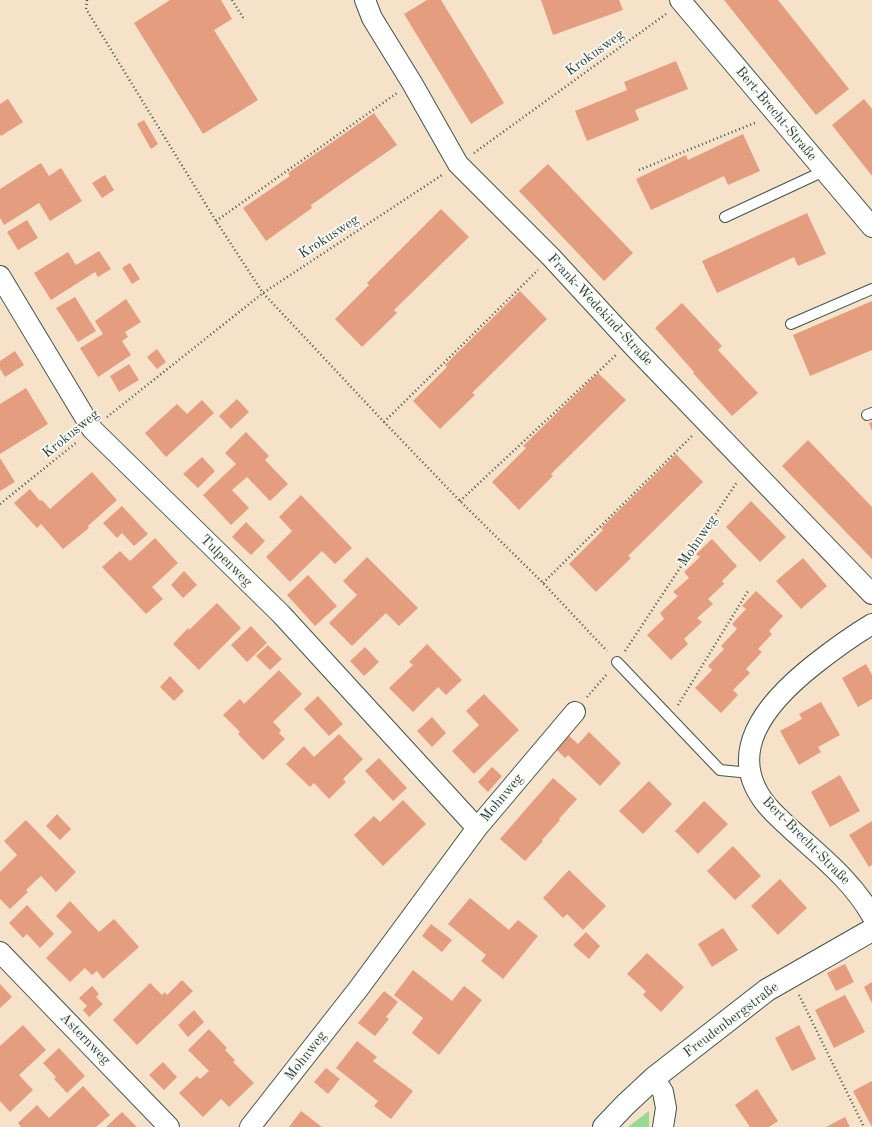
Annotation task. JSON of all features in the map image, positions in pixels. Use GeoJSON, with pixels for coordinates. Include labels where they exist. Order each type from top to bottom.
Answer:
{"type":"FeatureCollection","features":[{"type":"Feature","properties":{"kind":"street","name":"Frank-Wedekind-Straße"},"geometry":{"type":"LineString","coordinates":[[364,0],[372,18],[412,83],[458,164],[551,257],[629,342],[872,594]]}},
{"type":"Feature","properties":{"kind":"street","name":"Bert-Brecht-Straße"},"geometry":{"type":"LineString","coordinates":[[681,1],[872,227]]}},
{"type":"Feature","properties":{"kind":"street","name":"Tulpenweg"},"geometry":{"type":"LineString","coordinates":[[0,276],[92,429],[281,614],[477,828]]}},
{"type":"Feature","properties":{"kind":"street","name":"Bert-Brecht-Straße"},"geometry":{"type":"LineString","coordinates":[[872,624],[847,639],[797,679],[770,707],[752,739],[749,758],[750,773],[757,792],[772,811],[843,876],[857,892],[872,916]]}},
{"type":"Feature","properties":{"kind":"street","name":"Mohnweg"},"geometry":{"type":"LineString","coordinates":[[250,1127],[359,988],[477,828],[575,712]]}},
{"type":"Feature","properties":{"kind":"street","name":"Freudenbergstraße"},"geometry":{"type":"LineString","coordinates":[[604,1127],[654,1078],[767,990],[872,930]]}},
{"type":"Feature","properties":{"kind":"street","name":"Asternweg"},"geometry":{"type":"LineString","coordinates":[[0,952],[169,1127]]}},
{"type":"Feature","properties":{"kind":"street"},"geometry":{"type":"LineString","coordinates":[[654,1078],[663,1092],[666,1108],[663,1127]]}},
{"type":"Feature","properties":{"kind":"lane"},"geometry":{"type":"LineString","coordinates":[[725,217],[824,171]]}},
{"type":"Feature","properties":{"kind":"lane"},"geometry":{"type":"LineString","coordinates":[[791,324],[872,289]]}},
{"type":"Feature","properties":{"kind":"lane"},"geometry":{"type":"LineString","coordinates":[[617,662],[720,770],[750,773]]}},
{"type":"Feature","properties":{"kind":"path"},"geometry":{"type":"LineString","coordinates":[[88,0],[86,9],[216,221],[263,293],[384,422],[542,583],[617,662]]}},
{"type":"Feature","properties":{"kind":"path"},"geometry":{"type":"LineString","coordinates":[[232,0],[244,19]]}},
{"type":"Feature","properties":{"kind":"path","name":"Krokusweg"},"geometry":{"type":"LineString","coordinates":[[0,504],[263,293],[458,164],[681,1]]}},
{"type":"Feature","properties":{"kind":"path"},"geometry":{"type":"LineString","coordinates":[[216,221],[412,83]]}},
{"type":"Feature","properties":{"kind":"path"},"geometry":{"type":"LineString","coordinates":[[639,170],[776,114]]}},
{"type":"Feature","properties":{"kind":"path"},"geometry":{"type":"LineString","coordinates":[[384,422],[551,257]]}},
{"type":"Feature","properties":{"kind":"path"},"geometry":{"type":"LineString","coordinates":[[460,501],[629,342]]}},
{"type":"Feature","properties":{"kind":"path"},"geometry":{"type":"LineString","coordinates":[[542,583],[706,422]]}},
{"type":"Feature","properties":{"kind":"path","name":"Mohnweg"},"geometry":{"type":"LineString","coordinates":[[575,712],[617,662],[748,465]]}},
{"type":"Feature","properties":{"kind":"path"},"geometry":{"type":"LineString","coordinates":[[670,718],[748,591]]}},
{"type":"Feature","properties":{"kind":"path"},"geometry":{"type":"LineString","coordinates":[[790,977],[864,1127]]}},
{"type":"Feature","properties":{"kind":"green space"},"geometry":{"type":"Polygon","coordinates":[[[649,1111],[649,1127],[628,1127],[649,1111]]]}},
{"type":"Feature","properties":{"kind":"building"},"geometry":{"type":"Polygon","coordinates":[[[170,0],[221,0],[232,19],[214,30],[258,100],[203,134],[134,23],[170,0]]]}},
{"type":"Feature","properties":{"kind":"building"},"geometry":{"type":"Polygon","coordinates":[[[427,0],[441,0],[504,103],[471,124],[404,14],[427,0]]]}},
{"type":"Feature","properties":{"kind":"building"},"geometry":{"type":"Polygon","coordinates":[[[541,0],[619,0],[623,10],[553,35],[541,0]]]}},
{"type":"Feature","properties":{"kind":"building"},"geometry":{"type":"Polygon","coordinates":[[[724,0],[778,0],[849,89],[816,115],[724,0]]]}},
{"type":"Feature","properties":{"kind":"building"},"geometry":{"type":"Polygon","coordinates":[[[676,61],[688,89],[635,110],[639,120],[587,141],[575,111],[627,90],[624,82],[676,61]]]}},
{"type":"Feature","properties":{"kind":"building"},"geometry":{"type":"Polygon","coordinates":[[[8,99],[23,122],[1,136],[0,104],[8,99]]]}},
{"type":"Feature","properties":{"kind":"building"},"geometry":{"type":"Polygon","coordinates":[[[864,99],[872,109],[872,176],[832,125],[864,99]]]}},
{"type":"Feature","properties":{"kind":"building"},"geometry":{"type":"Polygon","coordinates":[[[374,113],[397,145],[311,205],[312,208],[266,241],[243,208],[290,176],[288,173],[374,113]]]}},
{"type":"Feature","properties":{"kind":"building"},"geometry":{"type":"Polygon","coordinates":[[[144,120],[158,144],[151,149],[137,124],[144,120]]]}},
{"type":"Feature","properties":{"kind":"building"},"geometry":{"type":"Polygon","coordinates":[[[743,134],[760,171],[728,185],[724,176],[651,210],[636,179],[686,155],[688,160],[743,134]]]}},
{"type":"Feature","properties":{"kind":"building"},"geometry":{"type":"Polygon","coordinates":[[[41,163],[49,176],[61,168],[82,201],[50,221],[39,203],[4,225],[0,218],[0,189],[41,163]]]}},
{"type":"Feature","properties":{"kind":"building"},"geometry":{"type":"Polygon","coordinates":[[[548,164],[633,253],[604,281],[519,191],[548,164]]]}},
{"type":"Feature","properties":{"kind":"building"},"geometry":{"type":"Polygon","coordinates":[[[105,175],[114,190],[102,198],[92,183],[105,175]]]}},
{"type":"Feature","properties":{"kind":"building"},"geometry":{"type":"Polygon","coordinates":[[[441,209],[469,237],[394,310],[397,313],[362,347],[335,319],[369,285],[367,283],[441,209]]]}},
{"type":"Feature","properties":{"kind":"building"},"geometry":{"type":"Polygon","coordinates":[[[807,213],[826,254],[798,266],[794,257],[717,293],[702,261],[807,213]]]}},
{"type":"Feature","properties":{"kind":"building"},"geometry":{"type":"Polygon","coordinates":[[[27,220],[38,238],[18,250],[7,232],[27,220]]]}},
{"type":"Feature","properties":{"kind":"building"},"geometry":{"type":"Polygon","coordinates":[[[99,251],[111,269],[98,277],[95,272],[51,300],[34,273],[68,252],[76,265],[99,251]]]}},
{"type":"Feature","properties":{"kind":"building"},"geometry":{"type":"Polygon","coordinates":[[[130,263],[140,279],[132,284],[122,268],[130,263]]]}},
{"type":"Feature","properties":{"kind":"building"},"geometry":{"type":"Polygon","coordinates":[[[520,291],[547,319],[472,393],[475,395],[440,429],[413,401],[447,367],[445,365],[520,291]]]}},
{"type":"Feature","properties":{"kind":"building"},"geometry":{"type":"Polygon","coordinates":[[[75,297],[96,331],[78,342],[56,308],[75,297]]]}},
{"type":"Feature","properties":{"kind":"building"},"geometry":{"type":"Polygon","coordinates":[[[126,299],[141,322],[125,332],[128,337],[122,341],[131,355],[98,377],[80,348],[103,334],[95,321],[126,299]]]}},
{"type":"Feature","properties":{"kind":"building"},"geometry":{"type":"Polygon","coordinates":[[[872,301],[872,350],[810,376],[793,335],[872,301]]]}},
{"type":"Feature","properties":{"kind":"building"},"geometry":{"type":"Polygon","coordinates":[[[682,303],[722,346],[718,350],[758,393],[732,416],[655,328],[682,303]]]}},
{"type":"Feature","properties":{"kind":"building"},"geometry":{"type":"Polygon","coordinates":[[[157,349],[166,362],[157,369],[147,357],[157,349]]]}},
{"type":"Feature","properties":{"kind":"building"},"geometry":{"type":"Polygon","coordinates":[[[15,351],[24,365],[5,377],[0,369],[0,361],[15,351]]]}},
{"type":"Feature","properties":{"kind":"building"},"geometry":{"type":"Polygon","coordinates":[[[129,364],[139,380],[119,392],[110,376],[129,364]]]}},
{"type":"Feature","properties":{"kind":"building"},"geometry":{"type":"Polygon","coordinates":[[[598,373],[626,400],[551,474],[553,476],[519,510],[492,482],[526,448],[523,446],[598,373]]]}},
{"type":"Feature","properties":{"kind":"building"},"geometry":{"type":"Polygon","coordinates":[[[26,388],[48,424],[0,454],[0,404],[26,388]]]}},
{"type":"Feature","properties":{"kind":"building"},"geometry":{"type":"Polygon","coordinates":[[[237,399],[249,412],[231,429],[219,416],[237,399]]]}},
{"type":"Feature","properties":{"kind":"building"},"geometry":{"type":"Polygon","coordinates":[[[202,400],[214,413],[166,457],[145,433],[177,404],[187,414],[202,400]]]}},
{"type":"Feature","properties":{"kind":"building"},"geometry":{"type":"Polygon","coordinates":[[[872,422],[872,431],[869,423],[872,422]]]}},
{"type":"Feature","properties":{"kind":"building"},"geometry":{"type":"Polygon","coordinates":[[[246,432],[269,456],[265,460],[288,484],[270,501],[247,477],[232,490],[249,508],[231,525],[203,495],[236,464],[225,453],[246,432]]]}},
{"type":"Feature","properties":{"kind":"building"},"geometry":{"type":"Polygon","coordinates":[[[808,440],[872,507],[872,559],[782,466],[808,440]]]}},
{"type":"Feature","properties":{"kind":"building"},"geometry":{"type":"Polygon","coordinates":[[[676,454],[703,482],[628,556],[631,558],[596,592],[569,564],[603,530],[601,528],[676,454]]]}},
{"type":"Feature","properties":{"kind":"building"},"geometry":{"type":"Polygon","coordinates":[[[202,457],[215,471],[198,488],[183,474],[202,457]]]}},
{"type":"Feature","properties":{"kind":"building"},"geometry":{"type":"Polygon","coordinates":[[[0,458],[15,482],[0,491],[0,458]]]}},
{"type":"Feature","properties":{"kind":"building"},"geometry":{"type":"Polygon","coordinates":[[[92,472],[117,500],[88,526],[89,528],[63,549],[41,524],[37,528],[14,503],[30,489],[40,501],[42,500],[50,509],[92,472]]]}},
{"type":"Feature","properties":{"kind":"building"},"geometry":{"type":"Polygon","coordinates":[[[301,495],[352,548],[335,564],[322,551],[290,582],[266,557],[292,531],[279,517],[301,495]]]}},
{"type":"Feature","properties":{"kind":"building"},"geometry":{"type":"Polygon","coordinates":[[[751,501],[786,537],[760,562],[726,527],[751,501]]]}},
{"type":"Feature","properties":{"kind":"building"},"geometry":{"type":"Polygon","coordinates":[[[122,506],[148,534],[134,546],[122,533],[117,538],[103,523],[122,506]]]}},
{"type":"Feature","properties":{"kind":"building"},"geometry":{"type":"Polygon","coordinates":[[[246,522],[265,541],[251,555],[232,537],[246,522]]]}},
{"type":"Feature","properties":{"kind":"building"},"geometry":{"type":"Polygon","coordinates":[[[155,538],[178,563],[152,587],[163,599],[146,614],[102,567],[120,551],[130,561],[155,538]]]}},
{"type":"Feature","properties":{"kind":"building"},"geometry":{"type":"Polygon","coordinates":[[[712,539],[737,566],[722,581],[724,584],[708,599],[713,604],[697,618],[702,622],[684,639],[688,644],[671,660],[647,635],[664,619],[660,613],[678,596],[673,592],[689,578],[684,572],[700,557],[696,554],[712,539]]]}},
{"type":"Feature","properties":{"kind":"building"},"geometry":{"type":"Polygon","coordinates":[[[367,557],[418,608],[399,626],[386,613],[352,646],[329,623],[357,595],[343,581],[367,557]]]}},
{"type":"Feature","properties":{"kind":"building"},"geometry":{"type":"Polygon","coordinates":[[[803,558],[827,586],[801,609],[776,581],[803,558]]]}},
{"type":"Feature","properties":{"kind":"building"},"geometry":{"type":"Polygon","coordinates":[[[184,571],[197,585],[183,598],[171,585],[184,571]]]}},
{"type":"Feature","properties":{"kind":"building"},"geometry":{"type":"Polygon","coordinates":[[[308,575],[337,606],[315,626],[287,595],[308,575]]]}},
{"type":"Feature","properties":{"kind":"building"},"geometry":{"type":"Polygon","coordinates":[[[756,591],[783,616],[769,631],[772,634],[758,649],[762,652],[746,669],[750,673],[733,690],[738,695],[721,713],[695,688],[712,670],[708,666],[724,649],[721,646],[737,629],[732,624],[746,609],[742,606],[756,591]]]}},
{"type":"Feature","properties":{"kind":"building"},"geometry":{"type":"Polygon","coordinates":[[[217,603],[241,628],[199,670],[173,644],[188,628],[189,630],[217,603]]]}},
{"type":"Feature","properties":{"kind":"building"},"geometry":{"type":"Polygon","coordinates":[[[251,626],[267,643],[247,662],[231,645],[251,626]]]}},
{"type":"Feature","properties":{"kind":"building"},"geometry":{"type":"Polygon","coordinates":[[[427,644],[462,680],[446,695],[438,687],[413,712],[389,688],[413,665],[409,662],[427,644]]]}},
{"type":"Feature","properties":{"kind":"building"},"geometry":{"type":"Polygon","coordinates":[[[268,645],[282,659],[270,670],[256,656],[268,645]]]}},
{"type":"Feature","properties":{"kind":"building"},"geometry":{"type":"Polygon","coordinates":[[[365,647],[379,662],[364,676],[350,661],[365,647]]]}},
{"type":"Feature","properties":{"kind":"building"},"geometry":{"type":"Polygon","coordinates":[[[866,664],[872,675],[872,699],[858,707],[842,678],[866,664]]]}},
{"type":"Feature","properties":{"kind":"building"},"geometry":{"type":"Polygon","coordinates":[[[279,670],[302,694],[273,722],[281,730],[279,733],[285,739],[263,760],[238,734],[240,732],[223,715],[240,699],[244,704],[279,670]]]}},
{"type":"Feature","properties":{"kind":"building"},"geometry":{"type":"Polygon","coordinates":[[[170,676],[184,691],[174,701],[160,687],[170,676]]]}},
{"type":"Feature","properties":{"kind":"building"},"geometry":{"type":"Polygon","coordinates":[[[484,694],[519,730],[474,774],[452,751],[479,725],[466,711],[484,694]]]}},
{"type":"Feature","properties":{"kind":"building"},"geometry":{"type":"Polygon","coordinates":[[[318,696],[343,724],[329,736],[304,709],[318,696]]]}},
{"type":"Feature","properties":{"kind":"building"},"geometry":{"type":"Polygon","coordinates":[[[821,702],[840,735],[818,747],[821,752],[799,765],[780,731],[802,719],[799,714],[821,702]]]}},
{"type":"Feature","properties":{"kind":"building"},"geometry":{"type":"Polygon","coordinates":[[[432,717],[446,733],[432,747],[417,731],[432,717]]]}},
{"type":"Feature","properties":{"kind":"building"},"geometry":{"type":"Polygon","coordinates":[[[589,732],[621,763],[600,786],[568,755],[565,758],[555,748],[567,734],[578,744],[589,732]]]}},
{"type":"Feature","properties":{"kind":"building"},"geometry":{"type":"Polygon","coordinates":[[[339,734],[363,759],[343,779],[346,782],[329,799],[314,783],[310,787],[286,764],[304,746],[314,757],[339,734]]]}},
{"type":"Feature","properties":{"kind":"building"},"geometry":{"type":"Polygon","coordinates":[[[379,758],[407,788],[393,801],[365,771],[379,758]]]}},
{"type":"Feature","properties":{"kind":"building"},"geometry":{"type":"Polygon","coordinates":[[[492,767],[502,776],[488,792],[478,782],[492,767]]]}},
{"type":"Feature","properties":{"kind":"building"},"geometry":{"type":"Polygon","coordinates":[[[840,775],[860,811],[830,827],[811,792],[840,775]]]}},
{"type":"Feature","properties":{"kind":"building"},"geometry":{"type":"Polygon","coordinates":[[[553,778],[577,799],[525,861],[500,839],[553,778]]]}},
{"type":"Feature","properties":{"kind":"building"},"geometry":{"type":"Polygon","coordinates":[[[649,781],[672,804],[643,834],[619,811],[649,781]]]}},
{"type":"Feature","properties":{"kind":"building"},"geometry":{"type":"Polygon","coordinates":[[[403,800],[426,824],[383,866],[354,835],[374,816],[380,822],[403,800]]]}},
{"type":"Feature","properties":{"kind":"building"},"geometry":{"type":"Polygon","coordinates":[[[704,801],[728,824],[698,854],[675,831],[704,801]]]}},
{"type":"Feature","properties":{"kind":"building"},"geometry":{"type":"Polygon","coordinates":[[[57,814],[71,829],[60,840],[46,826],[57,814]]]}},
{"type":"Feature","properties":{"kind":"building"},"geometry":{"type":"Polygon","coordinates":[[[26,820],[76,872],[56,892],[41,876],[26,890],[28,892],[10,909],[0,899],[0,872],[17,855],[4,841],[26,820]]]}},
{"type":"Feature","properties":{"kind":"building"},"geometry":{"type":"Polygon","coordinates":[[[872,821],[872,865],[869,867],[849,835],[872,821]]]}},
{"type":"Feature","properties":{"kind":"building"},"geometry":{"type":"Polygon","coordinates":[[[733,846],[761,876],[735,900],[707,871],[733,846]]]}},
{"type":"Feature","properties":{"kind":"building"},"geometry":{"type":"Polygon","coordinates":[[[569,870],[606,906],[583,930],[567,914],[563,918],[543,898],[569,870]]]}},
{"type":"Feature","properties":{"kind":"building"},"geometry":{"type":"Polygon","coordinates":[[[780,879],[807,908],[778,935],[751,906],[780,879]]]}},
{"type":"Feature","properties":{"kind":"building"},"geometry":{"type":"Polygon","coordinates":[[[470,898],[509,930],[518,920],[538,936],[503,979],[481,961],[486,955],[448,924],[470,898]]]}},
{"type":"Feature","properties":{"kind":"building"},"geometry":{"type":"Polygon","coordinates":[[[70,901],[99,932],[114,919],[139,947],[103,979],[97,971],[92,975],[85,968],[70,982],[46,958],[72,932],[56,916],[70,901]]]}},
{"type":"Feature","properties":{"kind":"building"},"geometry":{"type":"Polygon","coordinates":[[[27,905],[54,934],[40,948],[27,934],[23,938],[9,923],[27,905]]]}},
{"type":"Feature","properties":{"kind":"building"},"geometry":{"type":"Polygon","coordinates":[[[431,924],[452,940],[442,952],[422,936],[431,924]]]}},
{"type":"Feature","properties":{"kind":"building"},"geometry":{"type":"Polygon","coordinates":[[[723,928],[738,950],[712,967],[698,944],[723,928]]]}},
{"type":"Feature","properties":{"kind":"building"},"geometry":{"type":"Polygon","coordinates":[[[586,932],[600,946],[589,959],[573,945],[586,932]]]}},
{"type":"Feature","properties":{"kind":"building"},"geometry":{"type":"Polygon","coordinates":[[[647,953],[684,987],[661,1012],[643,995],[646,991],[627,974],[647,953]]]}},
{"type":"Feature","properties":{"kind":"building"},"geometry":{"type":"Polygon","coordinates":[[[845,964],[854,982],[836,991],[827,973],[845,964]]]}},
{"type":"Feature","properties":{"kind":"building"},"geometry":{"type":"Polygon","coordinates":[[[413,970],[452,1001],[464,986],[482,1000],[439,1055],[412,1033],[423,1018],[394,995],[413,970]]]}},
{"type":"Feature","properties":{"kind":"building"},"geometry":{"type":"Polygon","coordinates":[[[182,980],[193,991],[137,1045],[113,1020],[150,983],[162,995],[165,992],[167,995],[182,980]]]}},
{"type":"Feature","properties":{"kind":"building"},"geometry":{"type":"Polygon","coordinates":[[[872,982],[872,1003],[864,987],[872,982]]]}},
{"type":"Feature","properties":{"kind":"building"},"geometry":{"type":"Polygon","coordinates":[[[0,984],[12,997],[0,1008],[0,984]]]}},
{"type":"Feature","properties":{"kind":"building"},"geometry":{"type":"Polygon","coordinates":[[[92,986],[99,994],[96,997],[103,1004],[89,1017],[83,1010],[87,1006],[79,998],[92,986]]]}},
{"type":"Feature","properties":{"kind":"building"},"geometry":{"type":"Polygon","coordinates":[[[384,991],[398,1002],[386,1017],[389,1019],[375,1036],[358,1023],[384,991]]]}},
{"type":"Feature","properties":{"kind":"building"},"geometry":{"type":"Polygon","coordinates":[[[845,995],[865,1032],[834,1048],[815,1010],[845,995]]]}},
{"type":"Feature","properties":{"kind":"building"},"geometry":{"type":"Polygon","coordinates":[[[194,1010],[204,1022],[188,1037],[178,1025],[194,1010]]]}},
{"type":"Feature","properties":{"kind":"building"},"geometry":{"type":"Polygon","coordinates":[[[23,1025],[46,1050],[19,1075],[33,1090],[10,1112],[0,1101],[0,1046],[23,1025]]]}},
{"type":"Feature","properties":{"kind":"building"},"geometry":{"type":"Polygon","coordinates":[[[799,1025],[816,1059],[792,1071],[775,1038],[799,1025]]]}},
{"type":"Feature","properties":{"kind":"building"},"geometry":{"type":"Polygon","coordinates":[[[209,1029],[227,1048],[225,1050],[235,1060],[233,1062],[254,1083],[229,1107],[221,1099],[203,1117],[179,1093],[197,1076],[200,1079],[209,1071],[188,1050],[209,1029]]]}},
{"type":"Feature","properties":{"kind":"building"},"geometry":{"type":"Polygon","coordinates":[[[357,1041],[377,1057],[373,1061],[413,1091],[391,1119],[374,1106],[378,1101],[336,1068],[357,1041]]]}},
{"type":"Feature","properties":{"kind":"building"},"geometry":{"type":"Polygon","coordinates":[[[59,1048],[85,1076],[67,1093],[54,1079],[56,1077],[43,1063],[59,1048]]]}},
{"type":"Feature","properties":{"kind":"building"},"geometry":{"type":"Polygon","coordinates":[[[163,1062],[177,1077],[164,1090],[149,1075],[163,1062]]]}},
{"type":"Feature","properties":{"kind":"building"},"geometry":{"type":"Polygon","coordinates":[[[326,1068],[340,1079],[328,1094],[314,1082],[326,1068]]]}},
{"type":"Feature","properties":{"kind":"building"},"geometry":{"type":"Polygon","coordinates":[[[872,1081],[872,1127],[853,1091],[872,1081]]]}},
{"type":"Feature","properties":{"kind":"building"},"geometry":{"type":"Polygon","coordinates":[[[83,1086],[110,1115],[96,1127],[21,1127],[18,1123],[37,1105],[49,1118],[83,1086]]]}},
{"type":"Feature","properties":{"kind":"building"},"geometry":{"type":"Polygon","coordinates":[[[757,1089],[778,1121],[769,1127],[750,1127],[735,1105],[757,1089]]]}},
{"type":"Feature","properties":{"kind":"building"},"geometry":{"type":"Polygon","coordinates":[[[301,1111],[322,1127],[289,1127],[301,1111]]]}},
{"type":"Feature","properties":{"kind":"building"},"geometry":{"type":"Polygon","coordinates":[[[122,1112],[137,1127],[106,1127],[122,1112]]]}},
{"type":"Feature","properties":{"kind":"building"},"geometry":{"type":"Polygon","coordinates":[[[845,1117],[850,1127],[826,1127],[845,1117]]]}}]}
